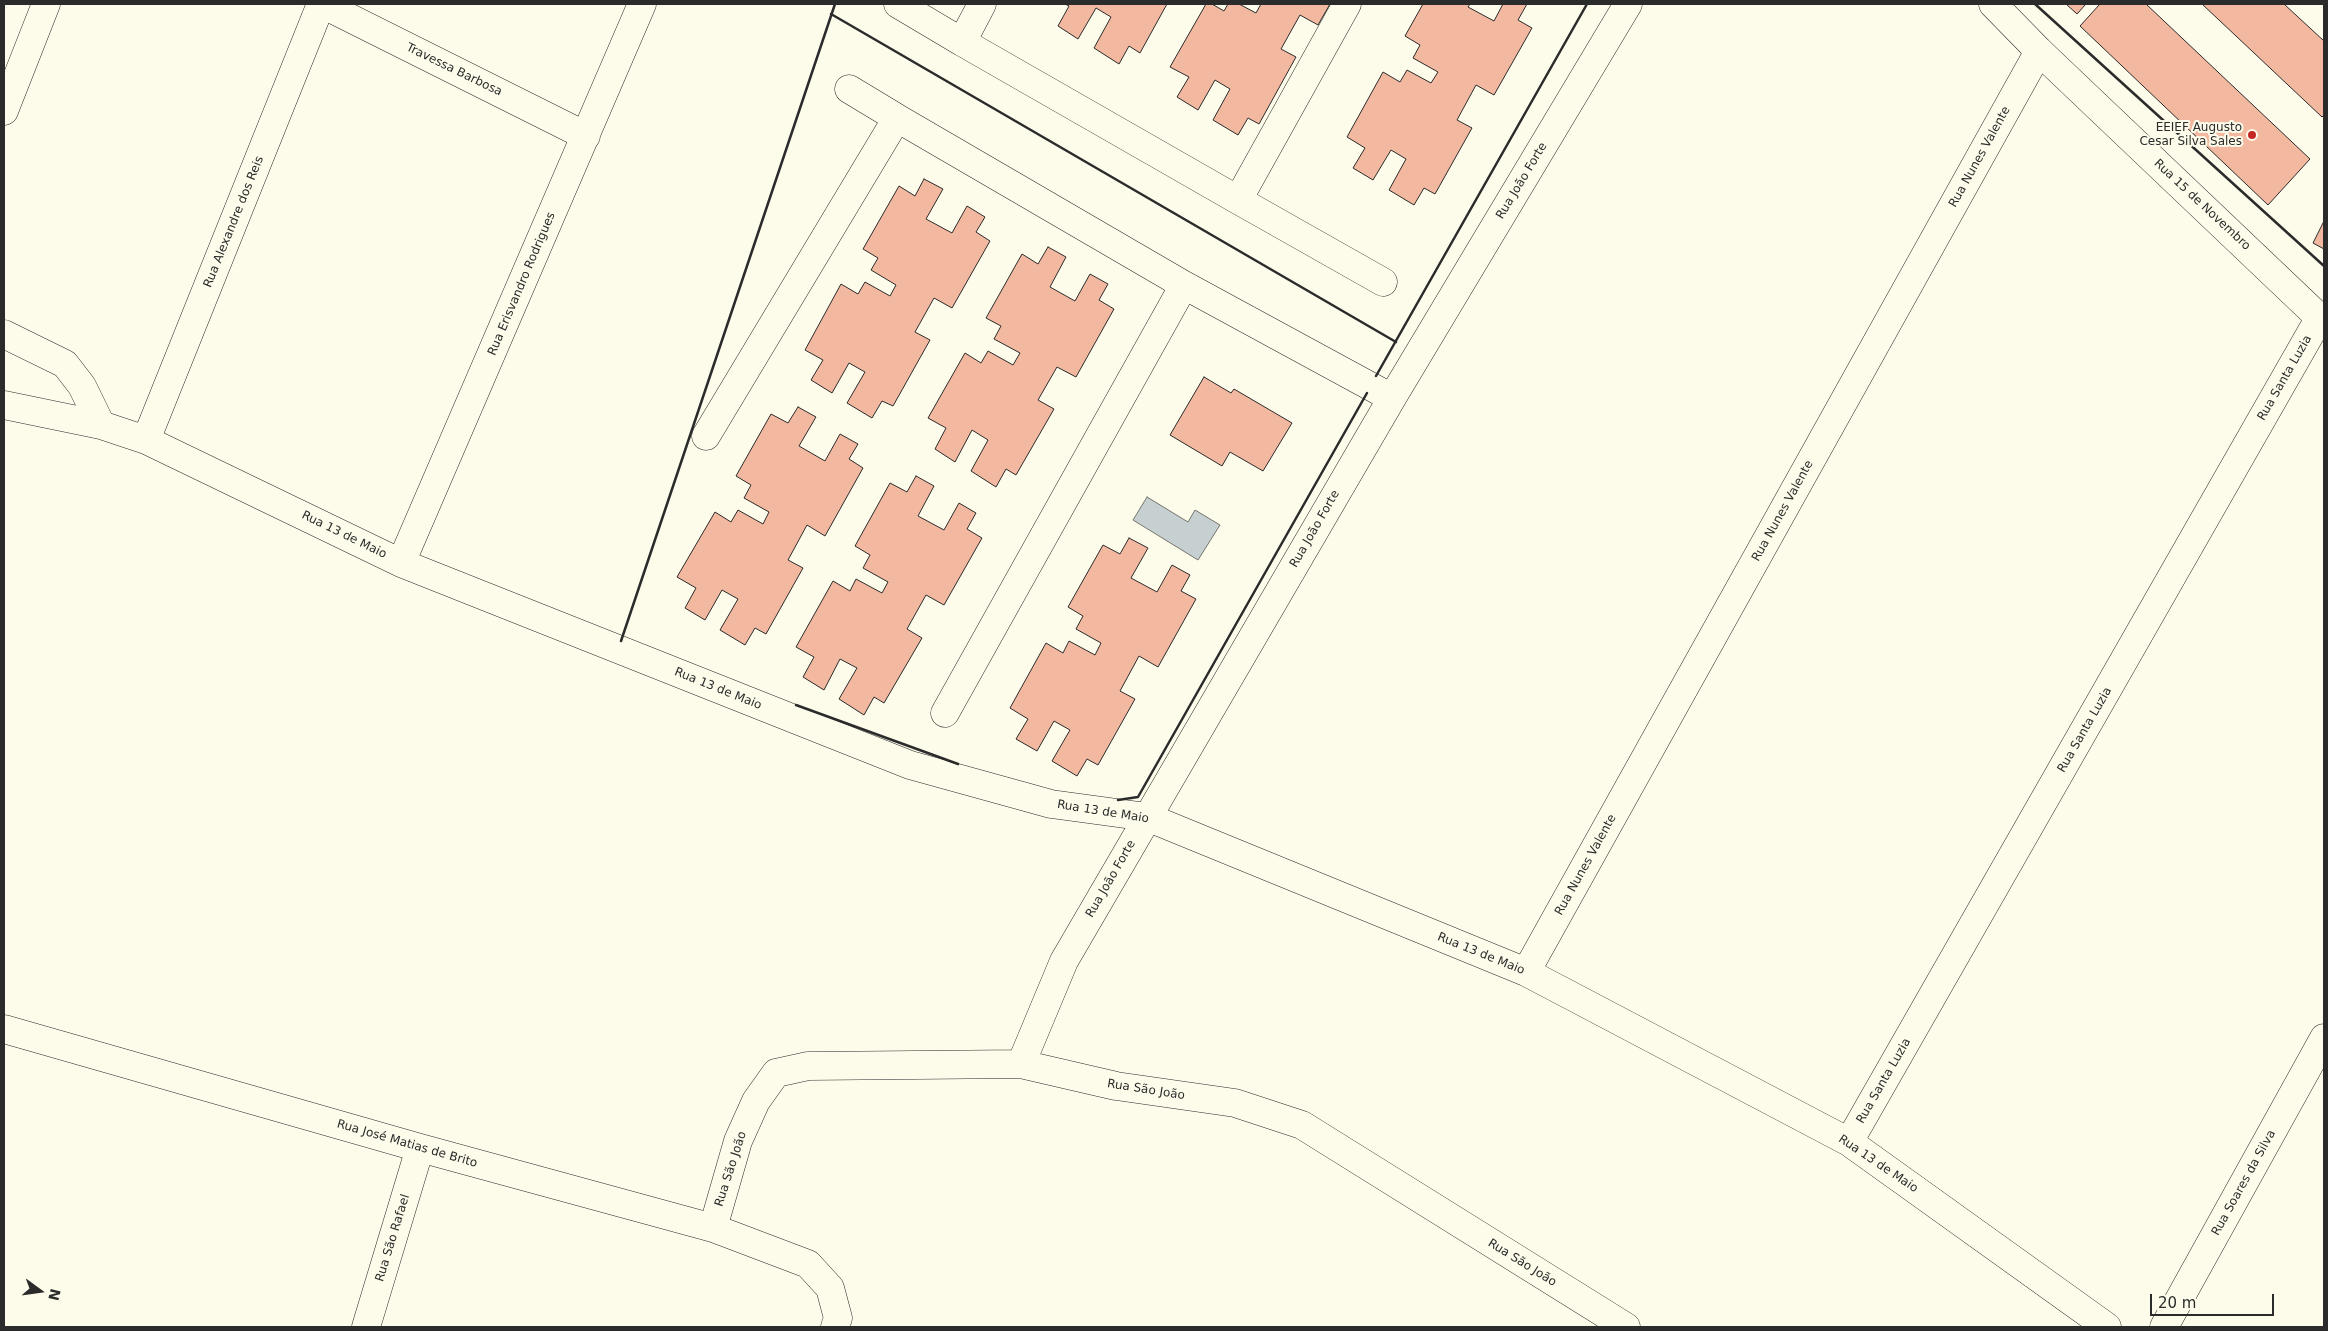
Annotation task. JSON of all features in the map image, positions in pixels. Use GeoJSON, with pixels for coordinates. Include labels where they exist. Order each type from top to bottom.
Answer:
{"type":"FeatureCollection","features":[{"type":"Feature","properties":{"kind":"street"},"geometry":{"type":"LineString","coordinates":[[4,111],[46,4]]}},
{"type":"Feature","properties":{"kind":"street","name":"Travessa Barbosa"},"geometry":{"type":"LineString","coordinates":[[322,4],[586,136]]}},
{"type":"Feature","properties":{"kind":"street","name":"Rua Alexandre dos Reis"},"geometry":{"type":"LineString","coordinates":[[146,440],[322,4]]}},
{"type":"Feature","properties":{"kind":"street","name":"Rua Erisvandro Rodrigues"},"geometry":{"type":"LineString","coordinates":[[402,563],[642,4]]}},
{"type":"Feature","properties":{"kind":"street"},"geometry":{"type":"LineString","coordinates":[[898,4],[1382,282]]}},
{"type":"Feature","properties":{"kind":"street"},"geometry":{"type":"LineString","coordinates":[[962,42],[982,4]]}},
{"type":"Feature","properties":{"kind":"street"},"geometry":{"type":"LineString","coordinates":[[1238,200],[1347,4]]}},
{"type":"Feature","properties":{"kind":"street","name":"Rua João Forte"},"geometry":{"type":"LineString","coordinates":[[1021,1064],[1064,961],[1392,398],[1628,4]]}},
{"type":"Feature","properties":{"kind":"street","name":"Rua 15 de Novembro"},"geometry":{"type":"LineString","coordinates":[[1993,4],[2322,319]]}},
{"type":"Feature","properties":{"kind":"street","name":"Rua Nunes Valente"},"geometry":{"type":"LineString","coordinates":[[1526,972],[2040,51]]}},
{"type":"Feature","properties":{"kind":"street"},"geometry":{"type":"LineString","coordinates":[[848,89],[1184,286],[1392,398]]}},
{"type":"Feature","properties":{"kind":"street"},"geometry":{"type":"LineString","coordinates":[[706,436],[897,118]]}},
{"type":"Feature","properties":{"kind":"street"},"geometry":{"type":"LineString","coordinates":[[945,713],[1184,286]]}},
{"type":"Feature","properties":{"kind":"street","name":"Rua Santa Luzia"},"geometry":{"type":"LineString","coordinates":[[1849,1142],[2322,319]]}},
{"type":"Feature","properties":{"kind":"street"},"geometry":{"type":"LineString","coordinates":[[4,334],[64,364],[82,386],[101,425]]}},
{"type":"Feature","properties":{"kind":"street","name":"Rua 13 de Maio"},"geometry":{"type":"LineString","coordinates":[[4,405],[101,425],[146,440],[402,563],[910,765],[1051,804],[1147,817],[1526,972],[1849,1142],[2107,1327]]}},
{"type":"Feature","properties":{"kind":"street","name":"Rua José Matias de Brito"},"geometry":{"type":"LineString","coordinates":[[4,1029],[420,1148],[713,1228],[808,1264],[830,1288],[838,1318],[835,1327]]}},
{"type":"Feature","properties":{"kind":"street","name":"Rua Soares da Silva"},"geometry":{"type":"LineString","coordinates":[[2164,1327],[2324,1038]]}},
{"type":"Feature","properties":{"kind":"street","name":"Rua São João"},"geometry":{"type":"LineString","coordinates":[[713,1228],[738,1140],[756,1101],[776,1073],[808,1066],[1021,1064],[1116,1086],[1235,1104],[1302,1125],[1626,1327]]}},
{"type":"Feature","properties":{"kind":"street","name":"Rua São Rafael"},"geometry":{"type":"LineString","coordinates":[[366,1327],[420,1148]]}},
{"type":"Feature","properties":{"kind":"shaded area"},"geometry":{"type":"Polygon","coordinates":[[[1147,497],[1188,522],[1195,510],[1220,525],[1198,560],[1133,520],[1147,497]]]}},
{"type":"Feature","properties":{"kind":"building"},"geometry":{"type":"Polygon","coordinates":[[[1065,4],[1167,4],[1140,53],[1129,46],[1119,64],[1094,48],[1111,17],[1096,8],[1078,39],[1058,26],[1069,6],[1065,4]]]}},
{"type":"Feature","properties":{"kind":"building"},"geometry":{"type":"Polygon","coordinates":[[[1206,4],[1212,4],[1224,11],[1228,4],[1239,4],[1256,13],[1261,4],[1330,4],[1318,25],[1300,15],[1281,49],[1296,57],[1259,124],[1248,118],[1238,135],[1213,120],[1230,89],[1215,80],[1198,110],[1177,97],[1189,77],[1170,67],[1206,4]]]}},
{"type":"Feature","properties":{"kind":"building"},"geometry":{"type":"Polygon","coordinates":[[[1423,4],[1470,4],[1468,7],[1494,21],[1503,4],[1527,4],[1518,20],[1532,28],[1494,95],[1476,85],[1457,120],[1472,128],[1435,194],[1424,188],[1414,205],[1389,190],[1406,159],[1391,150],[1373,180],[1353,168],[1365,148],[1347,137],[1383,72],[1400,82],[1407,70],[1431,83],[1438,72],[1413,58],[1420,45],[1405,36],[1423,4]]]}},
{"type":"Feature","properties":{"kind":"building"},"geometry":{"type":"Polygon","coordinates":[[[2066,4],[2086,4],[2077,14],[2066,4]]]}},
{"type":"Feature","properties":{"kind":"building"},"geometry":{"type":"Polygon","coordinates":[[[2100,4],[2146,4],[2310,159],[2268,205],[2080,26],[2100,4]]]}},
{"type":"Feature","properties":{"kind":"building"},"geometry":{"type":"Polygon","coordinates":[[[2202,4],[2284,4],[2324,41],[2324,115],[2322,117],[2202,4]]]}},
{"type":"Feature","properties":{"kind":"building"},"geometry":{"type":"Polygon","coordinates":[[[924,179],[943,189],[926,219],[952,233],[967,206],[985,217],[976,232],[990,241],[952,308],[934,298],[915,332],[930,340],[893,406],[882,401],[872,418],[847,403],[865,372],[849,363],[832,393],[811,380],[823,360],[805,350],[841,284],[858,294],[865,282],[890,296],[896,285],[871,270],[878,258],[863,249],[899,186],[915,196],[924,179]]]}},
{"type":"Feature","properties":{"kind":"building"},"geometry":{"type":"Polygon","coordinates":[[[2324,221],[2324,249],[2313,243],[2324,221]]]}},
{"type":"Feature","properties":{"kind":"building"},"geometry":{"type":"Polygon","coordinates":[[[1048,247],[1066,257],[1050,287],[1075,301],[1090,274],[1108,284],[1099,300],[1114,309],[1076,377],[1057,367],[1038,400],[1054,409],[1016,475],[1006,469],[996,487],[971,471],[988,440],[972,430],[955,462],[935,449],[946,428],[928,418],[965,353],[981,363],[988,351],[1013,365],[1020,353],[994,339],[1001,326],[986,318],[1022,254],[1038,264],[1048,247]]]}},
{"type":"Feature","properties":{"kind":"building"},"geometry":{"type":"Polygon","coordinates":[[[1204,377],[1231,393],[1234,389],[1292,423],[1263,471],[1230,452],[1222,466],[1170,435],[1204,377]]]}},
{"type":"Feature","properties":{"kind":"building"},"geometry":{"type":"Polygon","coordinates":[[[798,407],[816,417],[799,446],[825,461],[840,434],[858,444],[849,459],[863,468],[825,536],[807,525],[788,560],[803,568],[766,634],[755,628],[745,645],[720,630],[738,599],[722,590],[705,620],[685,608],[696,588],[677,577],[715,512],[731,522],[738,510],[763,524],[769,512],[744,498],[751,485],[736,476],[771,414],[788,423],[798,407]]]}},
{"type":"Feature","properties":{"kind":"building"},"geometry":{"type":"Polygon","coordinates":[[[916,476],[934,486],[918,516],[944,530],[959,503],[976,513],[967,529],[982,538],[944,605],[926,595],[907,629],[922,638],[884,703],[874,697],[864,715],[839,699],[857,668],[840,659],[824,690],[803,677],[814,657],[796,647],[833,581],[850,591],[856,579],[882,593],[888,582],[863,568],[870,555],[855,546],[890,483],[907,492],[916,476]]]}},
{"type":"Feature","properties":{"kind":"building"},"geometry":{"type":"Polygon","coordinates":[[[1129,538],[1148,548],[1131,578],[1157,592],[1172,565],[1190,575],[1181,591],[1196,599],[1158,667],[1139,656],[1120,691],[1135,699],[1098,765],[1087,759],[1077,776],[1052,761],[1070,730],[1054,721],[1037,751],[1016,739],[1028,719],[1010,708],[1046,643],[1063,653],[1069,641],[1095,655],[1101,643],[1076,629],[1083,616],[1068,607],[1103,545],[1120,554],[1129,538]]]}},
{"type":"Feature","properties":{"kind":"wall"},"geometry":{"type":"LineString","coordinates":[[621,641],[835,4]]}},
{"type":"Feature","properties":{"kind":"wall"},"geometry":{"type":"LineString","coordinates":[[1376,376],[1587,4]]}},
{"type":"Feature","properties":{"kind":"wall"},"geometry":{"type":"LineString","coordinates":[[2035,4],[2324,266]]}},
{"type":"Feature","properties":{"kind":"wall"},"geometry":{"type":"LineString","coordinates":[[831,14],[1396,342]]}},
{"type":"Feature","properties":{"kind":"wall"},"geometry":{"type":"LineString","coordinates":[[1118,800],[1138,797],[1367,393]]}},
{"type":"Feature","properties":{"kind":"wall"},"geometry":{"type":"LineString","coordinates":[[796,705],[958,764]]}},
{"type":"Feature","properties":{"kind":"place","name":"EEIEF Augusto Cesar Silva Sales"},"geometry":{"type":"Point","coordinates":[2252,135]}}]}
